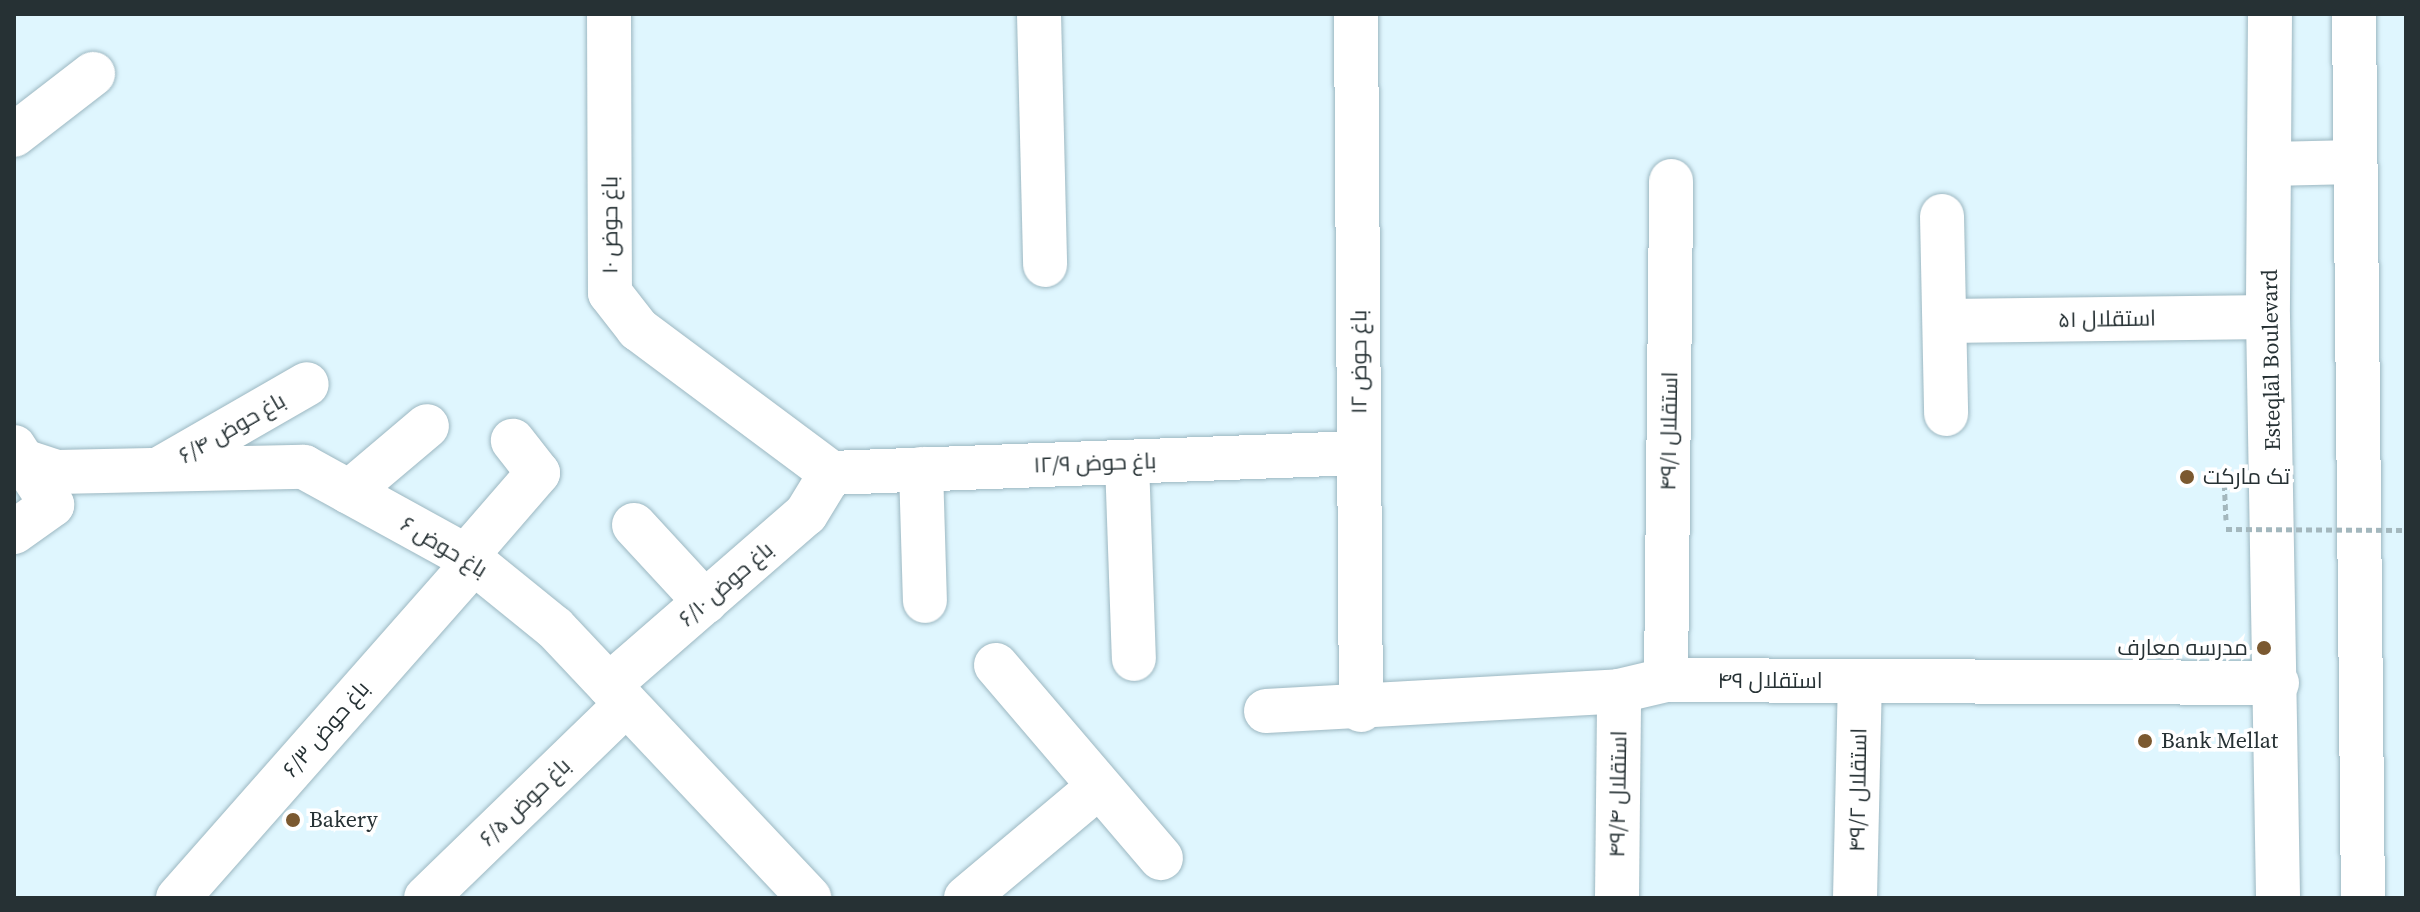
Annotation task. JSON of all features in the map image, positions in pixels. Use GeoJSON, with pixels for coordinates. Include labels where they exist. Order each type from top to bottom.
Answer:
{"type":"FeatureCollection","features":[{"type":"Feature","properties":{"kind":"street","name":"۱۰ باغ حوض"},"geometry":{"type":"LineString","coordinates":[[609,14],[610,293],[638,329],[831,473]]}},
{"type":"Feature","properties":{"kind":"street"},"geometry":{"type":"LineString","coordinates":[[1039,14],[1045,265]]}},
{"type":"Feature","properties":{"kind":"street","name":"۱۲ باغ حوض"},"geometry":{"type":"LineString","coordinates":[[1356,14],[1361,710]]}},
{"type":"Feature","properties":{"kind":"street","name":"Esteqlāl Boulevard"},"geometry":{"type":"LineString","coordinates":[[2270,14],[2268,317],[2277,683],[2278,898]]}},
{"type":"Feature","properties":{"kind":"street"},"geometry":{"type":"LineString","coordinates":[[2354,14],[2363,898]]}},
{"type":"Feature","properties":{"kind":"street"},"geometry":{"type":"LineString","coordinates":[[14,135],[93,74]]}},
{"type":"Feature","properties":{"kind":"street"},"geometry":{"type":"LineString","coordinates":[[2271,164],[2354,162]]}},
{"type":"Feature","properties":{"kind":"street","name":"۴۹/۱ استقلال"},"geometry":{"type":"LineString","coordinates":[[1666,680],[1671,181]]}},
{"type":"Feature","properties":{"kind":"street"},"geometry":{"type":"LineString","coordinates":[[1942,216],[1947,321],[1946,414]]}},
{"type":"Feature","properties":{"kind":"street","name":"۵۱ استقلال"},"geometry":{"type":"LineString","coordinates":[[1947,321],[2268,317]]}},
{"type":"Feature","properties":{"kind":"street","name":"۶/۴ باغ حوض"},"geometry":{"type":"LineString","coordinates":[[156,471],[307,384]]}},
{"type":"Feature","properties":{"kind":"street"},"geometry":{"type":"LineString","coordinates":[[349,492],[427,426]]}},
{"type":"Feature","properties":{"kind":"street","name":"۶/۳ باغ حوض"},"geometry":{"type":"LineString","coordinates":[[178,898],[470,559],[538,473],[513,441]]}},
{"type":"Feature","properties":{"kind":"street","name":"۱۲/۹ باغ حوض"},"geometry":{"type":"LineString","coordinates":[[831,473],[1359,453]]}},
{"type":"Feature","properties":{"kind":"street"},"geometry":{"type":"LineString","coordinates":[[14,532],[52,505],[19,454]]}},
{"type":"Feature","properties":{"kind":"street","name":"۶ باغ حوض"},"geometry":{"type":"LineString","coordinates":[[19,454],[57,472],[304,467],[470,559],[555,628],[795,893]]}},
{"type":"Feature","properties":{"kind":"street"},"geometry":{"type":"LineString","coordinates":[[1127,462],[1134,659]]}},
{"type":"Feature","properties":{"kind":"street"},"geometry":{"type":"LineString","coordinates":[[921,469],[925,601]]}},
{"type":"Feature","properties":{"kind":"street","name":"۶/۱۰ باغ حوض"},"geometry":{"type":"LineString","coordinates":[[617,696],[705,602],[806,514],[831,473]]}},
{"type":"Feature","properties":{"kind":"street"},"geometry":{"type":"LineString","coordinates":[[634,525],[705,602]]}},
{"type":"Feature","properties":{"kind":"street"},"geometry":{"type":"LineString","coordinates":[[996,665],[1097,788],[1161,858]]}},
{"type":"Feature","properties":{"kind":"street","name":"۴۹ استقلال"},"geometry":{"type":"LineString","coordinates":[[1266,711],[1361,710],[1619,691],[1666,680],[2277,683]]}},
{"type":"Feature","properties":{"kind":"street","name":"۴۹/۲ استقلال"},"geometry":{"type":"LineString","coordinates":[[1855,898],[1860,682]]}},
{"type":"Feature","properties":{"kind":"street","name":"۴۹/۴ استقلال"},"geometry":{"type":"LineString","coordinates":[[1617,898],[1619,691]]}},
{"type":"Feature","properties":{"kind":"street","name":"۶/۵ باغ حوض"},"geometry":{"type":"LineString","coordinates":[[426,898],[617,696]]}},
{"type":"Feature","properties":{"kind":"street"},"geometry":{"type":"LineString","coordinates":[[966,898],[1097,788]]}},
{"type":"Feature","properties":{"kind":"path"},"geometry":{"type":"LineString","coordinates":[[2224,477],[2226,529],[2406,530]]}},
{"type":"Feature","properties":{"kind":"place","name":"تک مارکت"},"geometry":{"type":"Point","coordinates":[2187,477]}},
{"type":"Feature","properties":{"kind":"place","name":"مدرسه معارف"},"geometry":{"type":"Point","coordinates":[2264,648]}},
{"type":"Feature","properties":{"kind":"place","name":"Bank Mellat"},"geometry":{"type":"Point","coordinates":[2145,741]}},
{"type":"Feature","properties":{"kind":"place","name":"Bakery"},"geometry":{"type":"Point","coordinates":[293,820]}}]}
